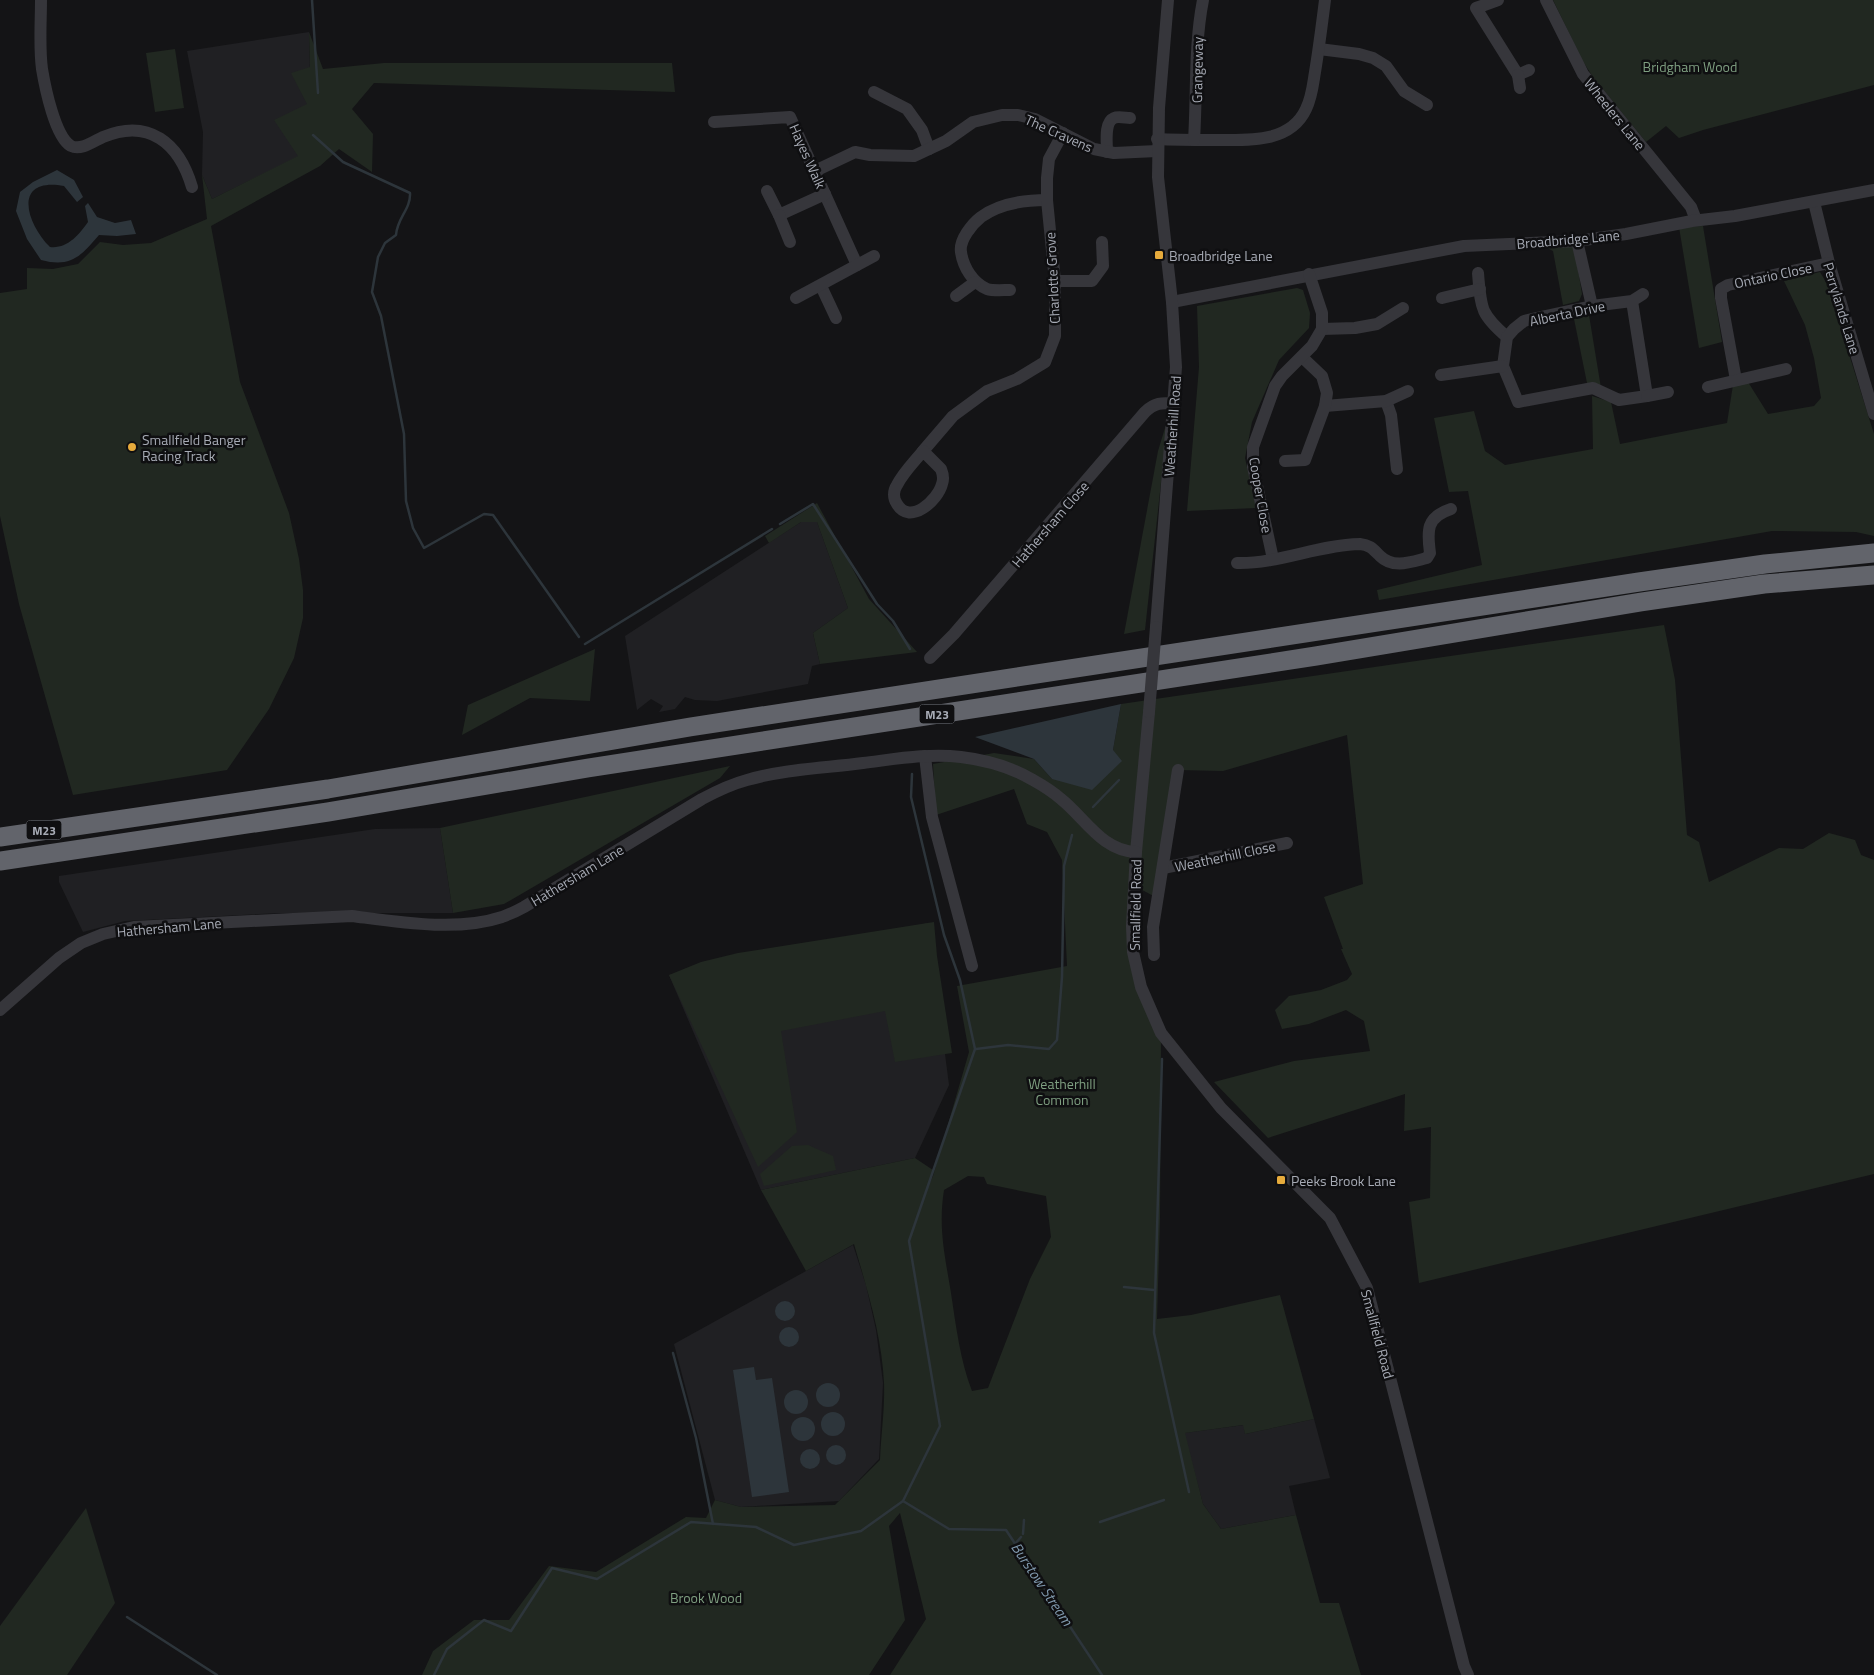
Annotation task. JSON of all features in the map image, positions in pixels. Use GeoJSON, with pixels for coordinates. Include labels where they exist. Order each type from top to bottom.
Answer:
{"type":"FeatureCollection","features":[{"type":"Feature","properties":{"kind":"highway","name":"M23"},"geometry":{"type":"LineString","coordinates":[[0,837],[328,789],[700,725],[1648,580],[1766,564],[1874,553]]}},
{"type":"Feature","properties":{"kind":"highway","name":"M23"},"geometry":{"type":"LineString","coordinates":[[0,862],[328,812],[588,768],[1316,656],[1641,602],[1764,584],[1874,575]]}},
{"type":"Feature","properties":{"kind":"street"},"geometry":{"type":"LineString","coordinates":[[40,0],[42,68],[56,122],[64,140],[73,147],[80,148],[113,134],[130,130],[156,136],[166,142],[181,159],[188,172],[192,186]]}},
{"type":"Feature","properties":{"kind":"street","name":"Weatherhill Road"},"geometry":{"type":"LineString","coordinates":[[1136,852],[1175,404],[1176,367],[1172,302],[1159,198],[1157,145],[1168,0]]}},
{"type":"Feature","properties":{"kind":"street","name":"Grangeway"},"geometry":{"type":"LineString","coordinates":[[1194,140],[1196,107],[1195,61],[1199,18],[1203,0]]}},
{"type":"Feature","properties":{"kind":"street","name":"The Cravens"},"geometry":{"type":"LineString","coordinates":[[815,171],[855,152],[870,155],[914,156],[946,141],[973,122],[1002,115],[1018,115],[1034,119],[1094,149],[1107,152],[1194,140],[1266,138],[1284,132],[1297,122],[1306,110],[1311,96],[1325,0]]}},
{"type":"Feature","properties":{"kind":"street"},"geometry":{"type":"LineString","coordinates":[[1498,0],[1473,4],[1524,73],[1520,88]]}},
{"type":"Feature","properties":{"kind":"street","name":"Wheelers Lane"},"geometry":{"type":"LineString","coordinates":[[1546,0],[1583,74],[1688,202],[1696,220]]}},
{"type":"Feature","properties":{"kind":"street"},"geometry":{"type":"LineString","coordinates":[[1319,48],[1373,58],[1386,66],[1404,91],[1427,106]]}},
{"type":"Feature","properties":{"kind":"street"},"geometry":{"type":"LineString","coordinates":[[874,92],[908,109],[922,130],[929,149]]}},
{"type":"Feature","properties":{"kind":"street","name":"Hayes Walk"},"geometry":{"type":"LineString","coordinates":[[714,122],[790,117],[857,265]]}},
{"type":"Feature","properties":{"kind":"street","name":"The Cravens"},"geometry":{"type":"LineString","coordinates":[[1107,152],[1110,121],[1115,118],[1130,118]]}},
{"type":"Feature","properties":{"kind":"street","name":"Charlotte Grove"},"geometry":{"type":"LineString","coordinates":[[923,451],[941,469],[943,483],[940,490],[924,508],[918,512],[911,513],[904,511],[898,506],[894,493],[896,486],[923,451],[954,416],[987,391],[1017,380],[1045,362],[1055,336],[1055,281],[1047,200],[1050,159],[1063,133]]}},
{"type":"Feature","properties":{"kind":"street"},"geometry":{"type":"LineString","coordinates":[[767,190],[790,242]]}},
{"type":"Feature","properties":{"kind":"street","name":"Broadbridge Lane"},"geometry":{"type":"LineString","coordinates":[[1172,302],[1309,274],[1464,246],[1577,240],[1626,234],[1696,220],[1735,216],[1874,190]]}},
{"type":"Feature","properties":{"kind":"street"},"geometry":{"type":"LineString","coordinates":[[779,214],[825,194]]}},
{"type":"Feature","properties":{"kind":"street"},"geometry":{"type":"LineString","coordinates":[[1010,290],[988,290],[975,282],[961,251],[966,233],[981,217],[999,207],[1022,200],[1047,200]]}},
{"type":"Feature","properties":{"kind":"street","name":"Perrylands Lane"},"geometry":{"type":"LineString","coordinates":[[1814,202],[1829,263],[1874,414]]}},
{"type":"Feature","properties":{"kind":"street"},"geometry":{"type":"LineString","coordinates":[[1577,240],[1592,306]]}},
{"type":"Feature","properties":{"kind":"street"},"geometry":{"type":"LineString","coordinates":[[1055,281],[1092,281],[1103,266],[1102,242]]}},
{"type":"Feature","properties":{"kind":"street"},"geometry":{"type":"LineString","coordinates":[[796,298],[822,286],[874,256]]}},
{"type":"Feature","properties":{"kind":"street","name":"Ontario Close"},"geometry":{"type":"LineString","coordinates":[[1736,380],[1721,289],[1728,285],[1829,263]]}},
{"type":"Feature","properties":{"kind":"street"},"geometry":{"type":"LineString","coordinates":[[1478,273],[1483,311],[1491,323],[1508,337],[1503,366],[1518,402],[1593,388],[1619,400],[1668,392]]}},
{"type":"Feature","properties":{"kind":"street"},"geometry":{"type":"LineString","coordinates":[[1309,274],[1322,312],[1322,329],[1354,328],[1377,324],[1403,308]]}},
{"type":"Feature","properties":{"kind":"street"},"geometry":{"type":"LineString","coordinates":[[956,296],[975,282]]}},
{"type":"Feature","properties":{"kind":"street"},"geometry":{"type":"LineString","coordinates":[[822,286],[836,318]]}},
{"type":"Feature","properties":{"kind":"street"},"geometry":{"type":"LineString","coordinates":[[1442,298],[1480,289]]}},
{"type":"Feature","properties":{"kind":"street","name":"Alberta Drive"},"geometry":{"type":"LineString","coordinates":[[1508,337],[1524,321],[1638,297],[1647,396]]}},
{"type":"Feature","properties":{"kind":"street","name":"Cooper Close"},"geometry":{"type":"LineString","coordinates":[[1273,558],[1253,467],[1253,447],[1275,386],[1292,364],[1302,357],[1317,339],[1322,329]]}},
{"type":"Feature","properties":{"kind":"street"},"geometry":{"type":"LineString","coordinates":[[1285,461],[1305,460],[1327,393],[1322,376],[1302,357]]}},
{"type":"Feature","properties":{"kind":"street"},"geometry":{"type":"LineString","coordinates":[[1442,375],[1462,367],[1503,366]]}},
{"type":"Feature","properties":{"kind":"street"},"geometry":{"type":"LineString","coordinates":[[1708,386],[1786,369]]}},
{"type":"Feature","properties":{"kind":"street"},"geometry":{"type":"LineString","coordinates":[[1324,406],[1386,400],[1408,392]]}},
{"type":"Feature","properties":{"kind":"street"},"geometry":{"type":"LineString","coordinates":[[1386,400],[1391,415],[1396,469]]}},
{"type":"Feature","properties":{"kind":"street","name":"Hathersham Close"},"geometry":{"type":"LineString","coordinates":[[930,658],[954,634],[1145,412],[1151,406],[1158,403],[1175,404]]}},
{"type":"Feature","properties":{"kind":"street"},"geometry":{"type":"LineString","coordinates":[[1237,563],[1256,564],[1273,558],[1360,544],[1368,545],[1375,549],[1381,557],[1391,563],[1400,564],[1427,558],[1430,553],[1427,538],[1432,522],[1442,512],[1451,509]]}},
{"type":"Feature","properties":{"kind":"street"},"geometry":{"type":"LineString","coordinates":[[925,756],[932,817],[972,966]]}},
{"type":"Feature","properties":{"kind":"street","name":"Hathersham Lane"},"geometry":{"type":"LineString","coordinates":[[0,1010],[59,958],[81,943],[103,934],[134,927],[352,916],[387,921],[452,924],[502,917],[524,908],[702,799],[748,779],[780,773],[925,756],[961,757],[1001,765],[1032,779],[1062,799],[1088,827],[1110,844],[1119,849],[1136,852]]}},
{"type":"Feature","properties":{"kind":"street","name":"Weatherhill Close"},"geometry":{"type":"LineString","coordinates":[[1154,955],[1153,927],[1178,770]]}},
{"type":"Feature","properties":{"kind":"street","name":"Weatherhill Close"},"geometry":{"type":"LineString","coordinates":[[1163,868],[1287,843]]}},
{"type":"Feature","properties":{"kind":"street","name":"Smallfield Road"},"geometry":{"type":"LineString","coordinates":[[1136,852],[1132,926],[1133,952],[1141,987],[1161,1033],[1221,1108],[1330,1218],[1368,1288],[1464,1666],[1468,1675]]}},
{"type":"Feature","properties":{"kind":"street"},"geometry":{"type":"LineString","coordinates":[[1132,926],[1153,927]]}},
{"type":"Feature","properties":{"kind":"shaded area"},"geometry":{"type":"Polygon","coordinates":[[[309,32],[312,150],[212,199],[202,175],[203,132],[187,51],[309,32]]]}},
{"type":"Feature","properties":{"kind":"shaded area"},"geometry":{"type":"Polygon","coordinates":[[[57,170],[74,180],[83,197],[77,202],[64,186],[47,185],[36,188],[30,195],[28,204],[30,215],[35,226],[50,247],[62,246],[81,232],[88,222],[85,206],[88,203],[97,217],[115,223],[131,220],[136,234],[99,235],[87,249],[68,261],[51,262],[41,260],[27,239],[16,211],[20,192],[33,182],[57,170]]]}},
{"type":"Feature","properties":{"kind":"shaded area"},"geometry":{"type":"Polygon","coordinates":[[[801,522],[817,522],[848,608],[813,633],[820,664],[812,666],[808,684],[717,701],[695,700],[685,697],[675,709],[659,712],[663,706],[651,699],[637,710],[625,636],[801,522]]]}},
{"type":"Feature","properties":{"kind":"shaded area"},"geometry":{"type":"Polygon","coordinates":[[[1121,704],[1113,750],[1122,761],[1092,790],[1052,779],[1034,759],[975,737],[1121,704]]]}},
{"type":"Feature","properties":{"kind":"shaded area"},"geometry":{"type":"Polygon","coordinates":[[[440,828],[453,913],[280,913],[125,921],[83,932],[59,882],[59,876],[375,829],[440,828]]]}},
{"type":"Feature","properties":{"kind":"shaded area"},"geometry":{"type":"Polygon","coordinates":[[[928,923],[949,1085],[915,1158],[761,1190],[669,975],[928,923]]]}},
{"type":"Feature","properties":{"kind":"shaded area"},"geometry":{"type":"Polygon","coordinates":[[[853,1245],[866,1285],[876,1330],[883,1383],[879,1459],[839,1501],[741,1507],[715,1500],[674,1344],[853,1245]]]}},
{"type":"Feature","properties":{"kind":"shaded area"},"geometry":{"type":"Polygon","coordinates":[[[785,1301],[792,1304],[795,1311],[792,1318],[785,1321],[778,1318],[775,1311],[778,1304],[785,1301]]]}},
{"type":"Feature","properties":{"kind":"shaded area"},"geometry":{"type":"Polygon","coordinates":[[[789,1327],[796,1330],[799,1337],[796,1344],[789,1347],[782,1344],[779,1337],[782,1330],[789,1327]]]}},
{"type":"Feature","properties":{"kind":"shaded area"},"geometry":{"type":"Polygon","coordinates":[[[754,1367],[756,1380],[772,1378],[789,1492],[752,1497],[733,1370],[754,1367]]]}},
{"type":"Feature","properties":{"kind":"shaded area"},"geometry":{"type":"Polygon","coordinates":[[[823,1383],[833,1383],[840,1390],[840,1400],[833,1407],[823,1407],[816,1400],[816,1390],[823,1383]]]}},
{"type":"Feature","properties":{"kind":"shaded area"},"geometry":{"type":"Polygon","coordinates":[[[791,1390],[801,1390],[808,1397],[808,1407],[801,1414],[791,1414],[784,1407],[784,1397],[791,1390]]]}},
{"type":"Feature","properties":{"kind":"shaded area"},"geometry":{"type":"Polygon","coordinates":[[[833,1412],[842,1415],[845,1424],[842,1433],[833,1436],[824,1433],[821,1424],[824,1415],[833,1412]]]}},
{"type":"Feature","properties":{"kind":"shaded area"},"geometry":{"type":"Polygon","coordinates":[[[803,1417],[812,1420],[815,1429],[812,1438],[803,1441],[794,1438],[791,1429],[794,1420],[803,1417]]]}},
{"type":"Feature","properties":{"kind":"shaded area"},"geometry":{"type":"Polygon","coordinates":[[[1314,1419],[1330,1478],[1289,1486],[1296,1515],[1221,1529],[1203,1504],[1184,1433],[1244,1425],[1245,1434],[1314,1419]]]}},
{"type":"Feature","properties":{"kind":"shaded area"},"geometry":{"type":"Polygon","coordinates":[[[836,1445],[843,1448],[846,1455],[843,1462],[836,1465],[829,1462],[826,1455],[829,1448],[836,1445]]]}},
{"type":"Feature","properties":{"kind":"shaded area"},"geometry":{"type":"Polygon","coordinates":[[[810,1449],[817,1452],[820,1459],[817,1466],[810,1469],[803,1466],[800,1459],[803,1452],[810,1449]]]}},
{"type":"Feature","properties":{"kind":"green space","name":"Bridgham Wood"},"geometry":{"type":"Polygon","coordinates":[[[1553,0],[1874,0],[1874,85],[1679,138],[1666,126],[1646,142],[1593,77],[1582,60],[1553,0]]]}},
{"type":"Feature","properties":{"kind":"green space","name":"Smallfield Banger Racing Track"},"geometry":{"type":"Polygon","coordinates":[[[309,32],[323,69],[384,63],[672,63],[675,92],[374,83],[352,109],[373,134],[372,172],[339,149],[320,166],[211,226],[240,382],[289,513],[299,559],[303,590],[303,618],[294,658],[269,709],[227,770],[73,795],[19,604],[0,516],[0,293],[27,289],[27,268],[53,269],[78,264],[100,242],[123,245],[151,243],[207,219],[202,175],[212,199],[298,156],[274,120],[307,104],[291,73],[310,67],[309,32]]]}},
{"type":"Feature","properties":{"kind":"green space"},"geometry":{"type":"Polygon","coordinates":[[[175,49],[184,108],[155,112],[146,53],[175,49]]]}},
{"type":"Feature","properties":{"kind":"green space"},"geometry":{"type":"Polygon","coordinates":[[[1703,226],[1722,342],[1699,348],[1679,227],[1703,226]]]}},
{"type":"Feature","properties":{"kind":"green space"},"geometry":{"type":"Polygon","coordinates":[[[1538,243],[1574,244],[1582,294],[1579,301],[1563,305],[1553,251],[1538,243]]]}},
{"type":"Feature","properties":{"kind":"green space"},"geometry":{"type":"Polygon","coordinates":[[[1820,272],[1827,284],[1874,434],[1874,536],[1856,532],[1772,531],[1379,600],[1377,590],[1482,565],[1468,491],[1449,492],[1434,418],[1474,411],[1485,451],[1505,465],[1593,449],[1592,396],[1611,402],[1620,444],[1727,423],[1733,385],[1748,382],[1768,414],[1814,406],[1821,398],[1814,358],[1805,325],[1784,281],[1820,272]]]}},
{"type":"Feature","properties":{"kind":"green space"},"geometry":{"type":"Polygon","coordinates":[[[1297,288],[1303,290],[1310,313],[1309,328],[1279,360],[1252,422],[1245,458],[1256,508],[1187,511],[1199,367],[1197,306],[1297,288]]]}},
{"type":"Feature","properties":{"kind":"green space"},"geometry":{"type":"Polygon","coordinates":[[[1589,315],[1601,388],[1587,383],[1574,319],[1589,315]]]}},
{"type":"Feature","properties":{"kind":"green space"},"geometry":{"type":"Polygon","coordinates":[[[1168,418],[1145,630],[1124,634],[1158,451],[1168,418]]]}},
{"type":"Feature","properties":{"kind":"green space"},"geometry":{"type":"Polygon","coordinates":[[[817,503],[869,599],[917,652],[820,664],[813,633],[848,608],[817,522],[801,522],[769,543],[765,536],[817,503]]]}},
{"type":"Feature","properties":{"kind":"green space"},"geometry":{"type":"Polygon","coordinates":[[[1664,625],[1675,680],[1687,835],[1699,842],[1709,882],[1779,848],[1803,849],[1829,833],[1855,840],[1861,855],[1874,860],[1874,1174],[1419,1283],[1409,1202],[1430,1198],[1431,1127],[1404,1131],[1405,1094],[1268,1138],[1214,1082],[1294,1061],[1370,1051],[1364,1021],[1346,1010],[1309,1024],[1282,1029],[1275,1010],[1289,996],[1321,990],[1347,980],[1352,974],[1341,949],[1343,949],[1324,897],[1363,884],[1347,735],[1223,771],[1178,770],[1157,898],[1135,886],[1133,952],[1161,1033],[1160,1219],[1157,1319],[1191,1315],[1280,1295],[1314,1419],[1245,1434],[1243,1425],[1185,1433],[1203,1504],[1221,1529],[1296,1515],[1320,1603],[1339,1603],[1361,1675],[890,1675],[926,1619],[900,1513],[889,1526],[905,1620],[869,1675],[422,1675],[433,1651],[474,1620],[509,1620],[549,1566],[596,1572],[686,1517],[706,1518],[715,1500],[741,1507],[835,1505],[880,1460],[884,1402],[883,1365],[873,1313],[854,1244],[806,1271],[761,1190],[915,1158],[933,1170],[927,1189],[933,1176],[969,1052],[957,986],[1067,966],[1062,860],[1047,832],[1027,824],[1014,789],[936,815],[933,764],[994,753],[1034,759],[1052,779],[1113,750],[1121,704],[1664,625]],[[968,1176],[944,1190],[942,1204],[943,1242],[959,1343],[972,1391],[988,1388],[1030,1279],[1051,1237],[1046,1196],[987,1184],[984,1177],[968,1176]]]}},
{"type":"Feature","properties":{"kind":"green space"},"geometry":{"type":"Polygon","coordinates":[[[595,649],[590,701],[530,698],[462,735],[468,705],[595,649]]]}},
{"type":"Feature","properties":{"kind":"green space"},"geometry":{"type":"Polygon","coordinates":[[[730,766],[720,778],[504,904],[453,913],[440,828],[730,766]]]}},
{"type":"Feature","properties":{"kind":"green space"},"geometry":{"type":"Polygon","coordinates":[[[934,922],[937,956],[952,1053],[895,1062],[885,1011],[781,1031],[797,1132],[758,1167],[669,975],[701,962],[738,953],[934,922]]]}},
{"type":"Feature","properties":{"kind":"green space"},"geometry":{"type":"Polygon","coordinates":[[[808,1145],[833,1156],[836,1170],[764,1186],[760,1174],[792,1146],[808,1145]]]}},
{"type":"Feature","properties":{"kind":"green space"},"geometry":{"type":"Polygon","coordinates":[[[86,1508],[115,1603],[67,1675],[0,1675],[0,1626],[86,1508]]]}},
{"type":"Feature","properties":{"kind":"waterway"},"geometry":{"type":"LineString","coordinates":[[312,0],[318,93]]}},
{"type":"Feature","properties":{"kind":"waterway"},"geometry":{"type":"LineString","coordinates":[[313,135],[343,162],[410,193],[410,199],[396,235],[385,243],[378,257],[372,292],[381,316],[404,434],[406,501],[413,528],[424,548],[484,514],[493,515],[579,637]]}},
{"type":"Feature","properties":{"kind":"waterway"},"geometry":{"type":"LineString","coordinates":[[780,524],[813,504],[877,604],[893,621],[910,649]]}},
{"type":"Feature","properties":{"kind":"waterway"},"geometry":{"type":"LineString","coordinates":[[585,644],[772,529]]}},
{"type":"Feature","properties":{"kind":"waterway"},"geometry":{"type":"LineString","coordinates":[[434,1675],[447,1649],[484,1620],[511,1631],[552,1568],[597,1579],[691,1522],[756,1527],[794,1545],[861,1531],[903,1501],[940,1426],[909,1241],[975,1049],[960,980],[944,935],[911,797],[912,774]]}},
{"type":"Feature","properties":{"kind":"waterway"},"geometry":{"type":"LineString","coordinates":[[1093,807],[1119,780]]}},
{"type":"Feature","properties":{"kind":"waterway"},"geometry":{"type":"LineString","coordinates":[[976,1049],[1008,1045],[1049,1049],[1057,1040],[1062,977],[1064,866],[1072,835]]}},
{"type":"Feature","properties":{"kind":"waterway"},"geometry":{"type":"LineString","coordinates":[[1162,1059],[1154,1333],[1189,1492]]}},
{"type":"Feature","properties":{"kind":"waterway"},"geometry":{"type":"LineString","coordinates":[[1124,1287],[1154,1290]]}},
{"type":"Feature","properties":{"kind":"waterway"},"geometry":{"type":"LineString","coordinates":[[673,1353],[696,1438],[713,1524]]}},
{"type":"Feature","properties":{"kind":"waterway"},"geometry":{"type":"LineString","coordinates":[[1100,1522],[1164,1500]]}},
{"type":"Feature","properties":{"kind":"waterway","name":"Burstow Stream"},"geometry":{"type":"LineString","coordinates":[[903,1501],[949,1529],[1006,1530],[1102,1675]]}},
{"type":"Feature","properties":{"kind":"waterway"},"geometry":{"type":"LineString","coordinates":[[1023,1534],[1024,1520]]}},
{"type":"Feature","properties":{"kind":"waterway"},"geometry":{"type":"LineString","coordinates":[[1015,1544],[1021,1537]]}},
{"type":"Feature","properties":{"kind":"waterway"},"geometry":{"type":"LineString","coordinates":[[127,1617],[217,1675]]}},
{"type":"Feature","properties":{"kind":"place","name":"Broadbridge Lane"},"geometry":{"type":"Point","coordinates":[1159,255]}},
{"type":"Feature","properties":{"kind":"place","name":"Smallfield Banger Racing Track"},"geometry":{"type":"Point","coordinates":[132,447]}},
{"type":"Feature","properties":{"kind":"place","name":"Peeks Brook Lane"},"geometry":{"type":"Point","coordinates":[1281,1180]}},
{"type":"Feature","properties":{"kind":"park label","name":"Weatherhill Common"},"geometry":{"type":"Point","coordinates":[1062,1092]}},
{"type":"Feature","properties":{"kind":"park label","name":"Brook Wood"},"geometry":{"type":"Point","coordinates":[706,1597]}}]}
